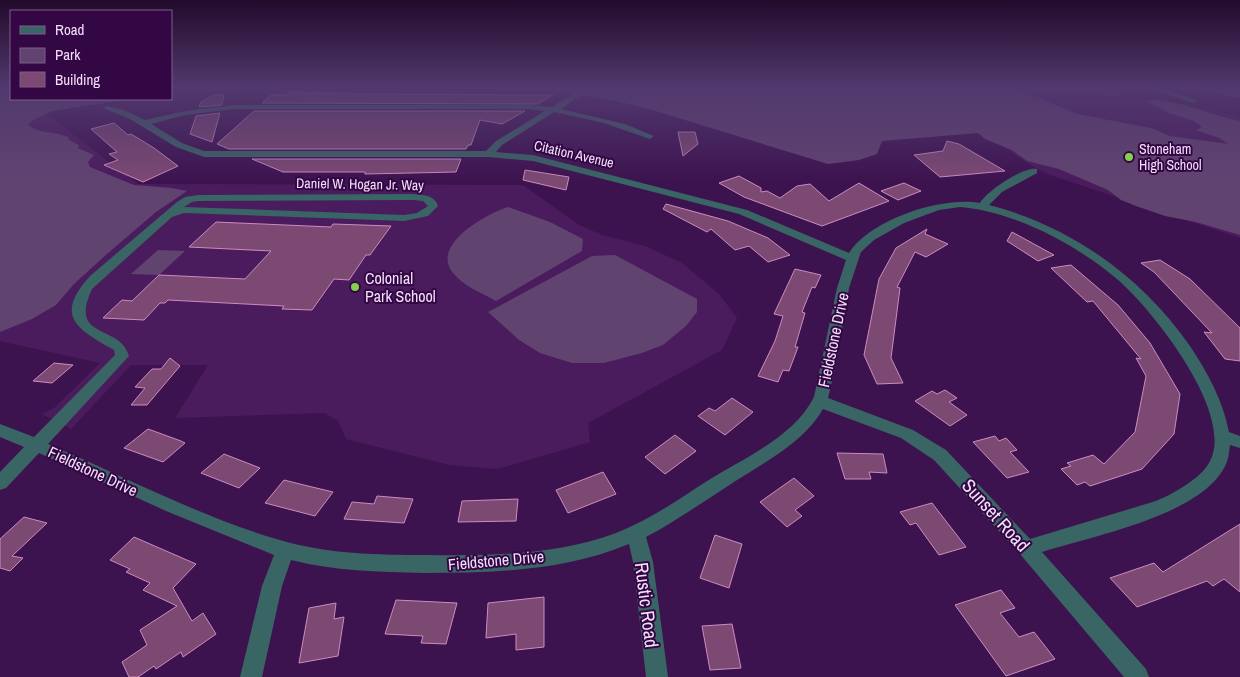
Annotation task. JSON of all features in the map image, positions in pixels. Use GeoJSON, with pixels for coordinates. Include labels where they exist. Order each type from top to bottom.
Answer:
{"type":"FeatureCollection","features":[{"type":"Feature","properties":{"kind":"street","name":"Citation Avenue"},"geometry":{"type":"LineString","coordinates":[[137,119],[185,149],[204,154],[489,154],[547,161],[731,208],[784,228],[852,258]]}},
{"type":"Feature","properties":{"kind":"street"},"geometry":{"type":"LineString","coordinates":[[144,123],[162,119]]}},
{"type":"Feature","properties":{"kind":"street"},"geometry":{"type":"LineString","coordinates":[[489,154],[499,143],[537,119]]}},
{"type":"Feature","properties":{"kind":"street"},"geometry":{"type":"LineString","coordinates":[[590,119],[628,127],[650,136]]}},
{"type":"Feature","properties":{"kind":"street"},"geometry":{"type":"LineString","coordinates":[[984,205],[987,199],[995,192],[1034,171]]}},
{"type":"Feature","properties":{"kind":"street","name":"Daniel W. Hogan Jr. Way"},"geometry":{"type":"LineString","coordinates":[[36,445],[94,388],[122,356],[120,348],[90,331],[79,318],[78,305],[86,288],[168,215],[186,200],[198,198],[413,197],[425,198],[433,204],[432,208],[427,212],[404,218],[183,210],[168,215]]}},
{"type":"Feature","properties":{"kind":"street","name":"Fieldstone Drive"},"geometry":{"type":"LineString","coordinates":[[0,430],[194,516],[286,550],[337,560],[377,564],[486,564],[535,559],[590,548],[636,533],[686,504],[786,438],[810,416],[819,401],[826,383],[844,286],[852,258],[861,246],[874,235],[917,214],[948,204],[984,205],[1016,217],[1071,245],[1109,267],[1141,294],[1190,350],[1209,378],[1219,398],[1226,424],[1234,440],[1218,464],[1197,486],[1178,499],[1121,520],[1027,548]]}},
{"type":"Feature","properties":{"kind":"street","name":"Sunset Road"},"geometry":{"type":"LineString","coordinates":[[819,401],[900,431],[933,449],[966,481],[1027,548],[1138,677]]}},
{"type":"Feature","properties":{"kind":"street"},"geometry":{"type":"LineString","coordinates":[[0,483],[36,445]]}},
{"type":"Feature","properties":{"kind":"street","name":"Rustic Road"},"geometry":{"type":"LineString","coordinates":[[636,533],[643,562],[657,677]]}},
{"type":"Feature","properties":{"kind":"street"},"geometry":{"type":"LineString","coordinates":[[251,677],[272,586],[286,550]]}},
{"type":"Feature","properties":{"kind":"shaded area","name":"Colonial Park School"},"geometry":{"type":"Polygon","coordinates":[[[0,119],[52,119],[138,184],[523,185],[579,225],[602,235],[645,246],[682,263],[719,294],[737,318],[722,350],[588,423],[590,442],[498,469],[450,465],[346,439],[338,421],[325,413],[175,418],[208,365],[131,365],[71,429],[42,414],[54,408],[100,363],[0,341],[0,119]]]}},
{"type":"Feature","properties":{"kind":"shaded area","name":"Stoneham High School"},"geometry":{"type":"Polygon","coordinates":[[[976,119],[1240,119],[1240,238],[1050,175],[1034,167],[983,133],[976,119]]]}},
{"type":"Feature","properties":{"kind":"green space"},"geometry":{"type":"Polygon","coordinates":[[[0,119],[36,119],[28,125],[37,130],[68,137],[69,140],[79,145],[78,148],[94,155],[88,162],[90,167],[134,185],[187,191],[156,212],[107,254],[74,284],[56,305],[32,319],[0,332],[0,119]]]}},
{"type":"Feature","properties":{"kind":"green space","name":"Stoneham High School"},"geometry":{"type":"Polygon","coordinates":[[[681,119],[1101,119],[1151,128],[1170,136],[1229,144],[1219,138],[1196,130],[1202,127],[1186,119],[1229,119],[1240,121],[1240,235],[1196,222],[1165,216],[1136,206],[1121,200],[1108,190],[1059,169],[1027,161],[1012,150],[985,139],[978,133],[882,141],[877,154],[859,160],[828,164],[681,119]]]}},
{"type":"Feature","properties":{"kind":"green space"},"geometry":{"type":"Polygon","coordinates":[[[508,207],[550,222],[583,239],[582,251],[496,301],[457,278],[448,262],[449,252],[454,242],[464,232],[487,216],[508,207]]]}},
{"type":"Feature","properties":{"kind":"green space"},"geometry":{"type":"Polygon","coordinates":[[[158,250],[185,251],[159,275],[131,274],[158,250]]]}},
{"type":"Feature","properties":{"kind":"green space"},"geometry":{"type":"Polygon","coordinates":[[[615,255],[697,299],[697,312],[686,326],[663,345],[642,353],[604,363],[572,363],[540,353],[519,340],[488,312],[592,256],[615,255]]]}},
{"type":"Feature","properties":{"kind":"building"},"geometry":{"type":"Polygon","coordinates":[[[195,119],[218,119],[212,142],[190,134],[195,119]]]}},
{"type":"Feature","properties":{"kind":"building"},"geometry":{"type":"Polygon","coordinates":[[[245,119],[512,119],[502,124],[480,120],[471,145],[468,145],[466,149],[229,149],[217,144],[245,119]]]}},
{"type":"Feature","properties":{"kind":"building"},"geometry":{"type":"Polygon","coordinates":[[[114,123],[128,135],[131,134],[154,148],[178,166],[143,182],[104,165],[118,160],[109,154],[117,152],[91,129],[114,123]]]}},
{"type":"Feature","properties":{"kind":"building"},"geometry":{"type":"Polygon","coordinates":[[[678,132],[695,132],[698,144],[683,156],[678,132]]]}},
{"type":"Feature","properties":{"kind":"building"},"geometry":{"type":"Polygon","coordinates":[[[947,141],[959,144],[1005,171],[940,177],[914,155],[943,151],[947,141]]]}},
{"type":"Feature","properties":{"kind":"building"},"geometry":{"type":"Polygon","coordinates":[[[252,159],[461,159],[456,172],[365,174],[365,172],[283,172],[252,159]]]}},
{"type":"Feature","properties":{"kind":"building"},"geometry":{"type":"Polygon","coordinates":[[[525,170],[569,177],[566,190],[523,180],[525,170]]]}},
{"type":"Feature","properties":{"kind":"building"},"geometry":{"type":"Polygon","coordinates":[[[739,176],[761,188],[761,192],[767,191],[780,198],[797,186],[810,184],[829,201],[859,183],[889,201],[822,226],[744,197],[719,183],[739,176]]]}},
{"type":"Feature","properties":{"kind":"building"},"geometry":{"type":"Polygon","coordinates":[[[904,183],[921,191],[898,200],[881,191],[904,183]]]}},
{"type":"Feature","properties":{"kind":"building"},"geometry":{"type":"Polygon","coordinates":[[[666,204],[728,221],[768,238],[790,255],[768,262],[749,246],[735,250],[711,229],[707,232],[663,209],[666,204]]]}},
{"type":"Feature","properties":{"kind":"building"},"geometry":{"type":"Polygon","coordinates":[[[216,222],[331,227],[333,224],[391,226],[370,255],[366,255],[349,280],[334,279],[312,310],[282,309],[284,306],[168,300],[165,303],[160,303],[144,320],[103,318],[122,300],[132,301],[159,275],[245,279],[271,251],[189,247],[216,222]]]}},
{"type":"Feature","properties":{"kind":"building"},"geometry":{"type":"Polygon","coordinates":[[[927,229],[925,234],[948,244],[926,257],[915,252],[897,287],[900,288],[891,358],[903,383],[877,384],[864,355],[879,279],[896,248],[927,229]]]}},
{"type":"Feature","properties":{"kind":"building"},"geometry":{"type":"Polygon","coordinates":[[[1012,232],[1054,255],[1038,261],[1007,241],[1012,232]]]}},
{"type":"Feature","properties":{"kind":"building"},"geometry":{"type":"Polygon","coordinates":[[[1160,260],[1190,279],[1240,328],[1240,361],[1225,359],[1204,332],[1212,333],[1154,272],[1141,263],[1160,260]]]}},
{"type":"Feature","properties":{"kind":"building"},"geometry":{"type":"Polygon","coordinates":[[[1071,265],[1118,305],[1150,343],[1180,394],[1174,434],[1142,469],[1090,486],[1085,482],[1077,485],[1061,469],[1071,466],[1067,463],[1093,455],[1104,464],[1135,432],[1146,376],[1136,358],[1141,359],[1093,301],[1087,302],[1051,268],[1071,265]]]}},
{"type":"Feature","properties":{"kind":"building"},"geometry":{"type":"Polygon","coordinates":[[[795,269],[821,275],[815,288],[812,287],[802,312],[805,313],[795,347],[798,347],[789,371],[783,370],[778,382],[758,376],[775,341],[783,316],[774,314],[795,269]]]}},
{"type":"Feature","properties":{"kind":"building"},"geometry":{"type":"Polygon","coordinates":[[[170,358],[180,366],[147,405],[131,405],[145,388],[135,387],[152,369],[161,369],[170,358]]]}},
{"type":"Feature","properties":{"kind":"building"},"geometry":{"type":"Polygon","coordinates":[[[54,363],[73,365],[52,383],[33,381],[54,363]]]}},
{"type":"Feature","properties":{"kind":"building"},"geometry":{"type":"Polygon","coordinates":[[[945,390],[957,398],[949,402],[967,415],[950,426],[915,401],[932,391],[937,394],[945,390]]]}},
{"type":"Feature","properties":{"kind":"building"},"geometry":{"type":"Polygon","coordinates":[[[732,398],[753,412],[725,435],[698,416],[709,408],[715,411],[732,398]]]}},
{"type":"Feature","properties":{"kind":"building"},"geometry":{"type":"Polygon","coordinates":[[[148,429],[185,443],[163,462],[124,448],[148,429]]]}},
{"type":"Feature","properties":{"kind":"building"},"geometry":{"type":"Polygon","coordinates":[[[675,435],[696,451],[665,474],[645,457],[675,435]]]}},
{"type":"Feature","properties":{"kind":"building"},"geometry":{"type":"Polygon","coordinates":[[[995,436],[999,441],[1006,438],[1017,450],[1010,452],[1029,472],[1007,478],[973,442],[995,436]]]}},
{"type":"Feature","properties":{"kind":"building"},"geometry":{"type":"Polygon","coordinates":[[[837,453],[883,454],[887,473],[869,472],[871,479],[845,479],[837,453]]]}},
{"type":"Feature","properties":{"kind":"building"},"geometry":{"type":"Polygon","coordinates":[[[224,454],[260,468],[239,488],[201,473],[224,454]]]}},
{"type":"Feature","properties":{"kind":"building"},"geometry":{"type":"Polygon","coordinates":[[[603,472],[616,494],[568,513],[556,490],[603,472]]]}},
{"type":"Feature","properties":{"kind":"building"},"geometry":{"type":"Polygon","coordinates":[[[794,478],[814,496],[795,510],[802,516],[787,527],[760,502],[794,478]]]}},
{"type":"Feature","properties":{"kind":"building"},"geometry":{"type":"Polygon","coordinates":[[[284,480],[333,492],[315,516],[265,503],[284,480]]]}},
{"type":"Feature","properties":{"kind":"building"},"geometry":{"type":"Polygon","coordinates":[[[377,496],[413,499],[404,523],[344,519],[352,502],[374,504],[377,496]]]}},
{"type":"Feature","properties":{"kind":"building"},"geometry":{"type":"Polygon","coordinates":[[[518,499],[516,521],[458,522],[462,501],[518,499]]]}},
{"type":"Feature","properties":{"kind":"building"},"geometry":{"type":"Polygon","coordinates":[[[932,503],[966,547],[939,555],[916,523],[910,525],[900,512],[932,503]]]}},
{"type":"Feature","properties":{"kind":"building"},"geometry":{"type":"Polygon","coordinates":[[[24,517],[47,523],[12,556],[23,558],[10,571],[0,568],[0,539],[24,517]]]}},
{"type":"Feature","properties":{"kind":"building"},"geometry":{"type":"Polygon","coordinates":[[[1240,524],[1240,592],[1224,579],[1213,586],[1207,581],[1137,607],[1110,578],[1154,563],[1163,572],[1240,524]]]}},
{"type":"Feature","properties":{"kind":"building"},"geometry":{"type":"Polygon","coordinates":[[[715,535],[742,544],[729,588],[700,578],[715,535]]]}},
{"type":"Feature","properties":{"kind":"building"},"geometry":{"type":"Polygon","coordinates":[[[134,537],[196,564],[173,588],[192,621],[203,613],[216,634],[183,657],[181,652],[156,669],[154,666],[138,677],[129,677],[122,662],[147,645],[140,630],[177,606],[143,590],[150,583],[126,572],[130,569],[110,560],[134,537]]]}},
{"type":"Feature","properties":{"kind":"building"},"geometry":{"type":"Polygon","coordinates":[[[1001,590],[1015,608],[1000,613],[1019,637],[1034,632],[1055,659],[1006,676],[955,605],[1001,590]]]}},
{"type":"Feature","properties":{"kind":"building"},"geometry":{"type":"Polygon","coordinates":[[[544,597],[544,647],[516,650],[516,634],[486,638],[488,603],[544,597]]]}},
{"type":"Feature","properties":{"kind":"building"},"geometry":{"type":"Polygon","coordinates":[[[396,600],[457,603],[446,644],[421,643],[423,636],[385,634],[396,600]]]}},
{"type":"Feature","properties":{"kind":"building"},"geometry":{"type":"Polygon","coordinates":[[[336,603],[334,619],[344,617],[338,656],[299,663],[309,608],[336,603]]]}},
{"type":"Feature","properties":{"kind":"building"},"geometry":{"type":"Polygon","coordinates":[[[732,624],[741,668],[710,670],[702,626],[732,624]]]}},
{"type":"Feature","properties":{"kind":"place","name":"Stoneham High School"},"geometry":{"type":"Point","coordinates":[1129,157]}},
{"type":"Feature","properties":{"kind":"place","name":"Colonial Park School"},"geometry":{"type":"Point","coordinates":[355,287]}}]}
